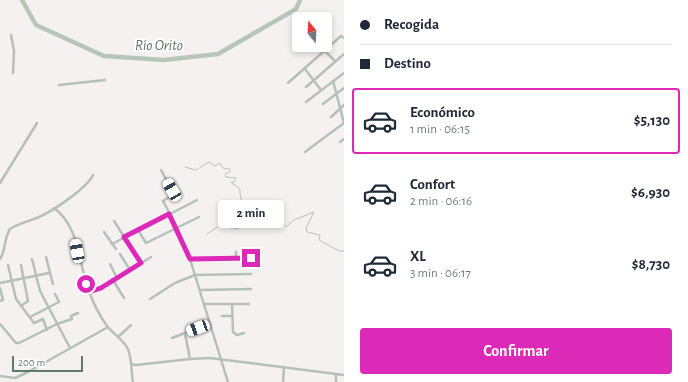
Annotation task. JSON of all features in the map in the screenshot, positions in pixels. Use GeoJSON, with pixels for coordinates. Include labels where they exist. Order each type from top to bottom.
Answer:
{"type":"FeatureCollection","features":[{"type":"Feature","properties":{"kind":"street"},"geometry":{"type":"LineString","coordinates":[[11,35],[14,51],[13,73]]}},
{"type":"Feature","properties":{"kind":"street"},"geometry":{"type":"LineString","coordinates":[[332,45],[341,36],[344,38]]}},
{"type":"Feature","properties":{"kind":"street"},"geometry":{"type":"LineString","coordinates":[[288,83],[325,52],[335,61]]}},
{"type":"Feature","properties":{"kind":"street"},"geometry":{"type":"LineString","coordinates":[[306,86],[344,54]]}},
{"type":"Feature","properties":{"kind":"street"},"geometry":{"type":"LineString","coordinates":[[305,69],[321,90]]}},
{"type":"Feature","properties":{"kind":"street"},"geometry":{"type":"LineString","coordinates":[[306,102],[344,73]]}},
{"type":"Feature","properties":{"kind":"street"},"geometry":{"type":"LineString","coordinates":[[60,85],[105,80]]}},
{"type":"Feature","properties":{"kind":"street"},"geometry":{"type":"LineString","coordinates":[[305,152],[344,123],[333,81]]}},
{"type":"Feature","properties":{"kind":"street"},"geometry":{"type":"LineString","coordinates":[[323,104],[344,88]]}},
{"type":"Feature","properties":{"kind":"street"},"geometry":{"type":"LineString","coordinates":[[330,117],[344,106]]}},
{"type":"Feature","properties":{"kind":"street"},"geometry":{"type":"LineString","coordinates":[[0,183],[1,179],[37,123]]}},
{"type":"Feature","properties":{"kind":"street"},"geometry":{"type":"LineString","coordinates":[[340,142],[344,139]]}},
{"type":"Feature","properties":{"kind":"street"},"geometry":{"type":"LineString","coordinates":[[161,170],[173,192],[171,196],[163,200],[177,227],[190,259],[228,382]]}},
{"type":"Feature","properties":{"kind":"street"},"geometry":{"type":"LineString","coordinates":[[0,260],[4,253],[7,233],[10,229],[41,216],[54,208],[87,184],[93,175]]}},
{"type":"Feature","properties":{"kind":"street"},"geometry":{"type":"LineString","coordinates":[[112,244],[197,200]]}},
{"type":"Feature","properties":{"kind":"street"},"geometry":{"type":"LineString","coordinates":[[54,208],[66,218],[73,231],[89,292],[108,327],[118,336],[128,349],[133,382]]}},
{"type":"Feature","properties":{"kind":"street"},"geometry":{"type":"LineString","coordinates":[[138,230],[146,243],[199,217]]}},
{"type":"Feature","properties":{"kind":"street"},"geometry":{"type":"LineString","coordinates":[[114,221],[141,263]]}},
{"type":"Feature","properties":{"kind":"street"},"geometry":{"type":"LineString","coordinates":[[104,232],[116,249]]}},
{"type":"Feature","properties":{"kind":"street"},"geometry":{"type":"LineString","coordinates":[[236,252],[236,259]]}},
{"type":"Feature","properties":{"kind":"street"},"geometry":{"type":"LineString","coordinates":[[120,254],[130,270]]}},
{"type":"Feature","properties":{"kind":"street"},"geometry":{"type":"LineString","coordinates":[[46,257],[52,284]]}},
{"type":"Feature","properties":{"kind":"street"},"geometry":{"type":"LineString","coordinates":[[89,292],[151,258]]}},
{"type":"Feature","properties":{"kind":"street"},"geometry":{"type":"LineString","coordinates":[[190,259],[251,258]]}},
{"type":"Feature","properties":{"kind":"street"},"geometry":{"type":"LineString","coordinates":[[32,259],[40,291],[70,348]]}},
{"type":"Feature","properties":{"kind":"street"},"geometry":{"type":"LineString","coordinates":[[110,264],[117,278]]}},
{"type":"Feature","properties":{"kind":"street"},"geometry":{"type":"LineString","coordinates":[[8,265],[16,299],[20,306],[30,316],[34,323],[43,319],[47,330]]}},
{"type":"Feature","properties":{"kind":"street"},"geometry":{"type":"LineString","coordinates":[[20,306],[28,301],[21,265]]}},
{"type":"Feature","properties":{"kind":"street"},"geometry":{"type":"LineString","coordinates":[[0,283],[49,273]]}},
{"type":"Feature","properties":{"kind":"street"},"geometry":{"type":"LineString","coordinates":[[150,299],[175,283],[195,275],[251,274]]}},
{"type":"Feature","properties":{"kind":"street"},"geometry":{"type":"LineString","coordinates":[[113,280],[124,298]]}},
{"type":"Feature","properties":{"kind":"street"},"geometry":{"type":"LineString","coordinates":[[0,288],[3,300],[0,301]]}},
{"type":"Feature","properties":{"kind":"street"},"geometry":{"type":"LineString","coordinates":[[200,290],[251,289]]}},
{"type":"Feature","properties":{"kind":"street"},"geometry":{"type":"LineString","coordinates":[[30,316],[59,302],[56,294]]}},
{"type":"Feature","properties":{"kind":"street"},"geometry":{"type":"LineString","coordinates":[[204,304],[249,304]]}},
{"type":"Feature","properties":{"kind":"street"},"geometry":{"type":"LineString","coordinates":[[232,304],[233,332],[237,335],[244,334]]}},
{"type":"Feature","properties":{"kind":"street"},"geometry":{"type":"LineString","coordinates":[[0,324],[16,343],[47,330],[57,324],[72,319],[71,316],[78,313]]}},
{"type":"Feature","properties":{"kind":"street"},"geometry":{"type":"LineString","coordinates":[[222,316],[232,316]]}},
{"type":"Feature","properties":{"kind":"street"},"geometry":{"type":"LineString","coordinates":[[172,338],[210,323]]}},
{"type":"Feature","properties":{"kind":"street"},"geometry":{"type":"LineString","coordinates":[[46,325],[54,326]]}},
{"type":"Feature","properties":{"kind":"street"},"geometry":{"type":"LineString","coordinates":[[118,336],[131,325]]}},
{"type":"Feature","properties":{"kind":"street"},"geometry":{"type":"LineString","coordinates":[[0,376],[15,378],[108,327]]}},
{"type":"Feature","properties":{"kind":"street"},"geometry":{"type":"LineString","coordinates":[[185,334],[190,358]]}},
{"type":"Feature","properties":{"kind":"street"},"geometry":{"type":"LineString","coordinates":[[131,364],[136,365],[190,358],[220,359],[344,375]]}},
{"type":"Feature","properties":{"kind":"street"},"geometry":{"type":"LineString","coordinates":[[283,382],[284,367]]}},
{"type":"Feature","properties":{"kind":"street"},"geometry":{"type":"LineString","coordinates":[[336,374],[336,382]]}},
{"type":"Feature","properties":{"kind":"waterway","name":"Río Orito"},"geometry":{"type":"LineString","coordinates":[[22,0],[36,25],[104,56],[164,60],[218,54],[296,9],[300,0]]}},
{"type":"Feature","properties":{"kind":"waterway"},"geometry":{"type":"LineString","coordinates":[[185,167],[196,170],[209,162],[215,166],[220,163],[224,169],[229,168],[230,172],[225,174],[226,177],[236,178],[234,182],[231,182],[240,189],[241,199],[246,209],[250,214],[256,210],[259,212],[257,218],[249,220],[246,223]]}},
{"type":"Feature","properties":{"kind":"waterway"},"geometry":{"type":"LineString","coordinates":[[207,234],[219,226],[238,229],[242,223],[248,228],[254,224],[272,225],[278,227],[280,226],[277,220],[279,219],[286,227],[294,220],[314,212],[306,228],[307,232],[320,235],[319,240],[339,251],[344,251]]}},
{"type":"Feature","properties":{"kind":"route"},"geometry":{"type":"LineString","coordinates":[[86,284],[89,292],[101,288],[141,263],[124,237],[169,214],[177,227],[190,259],[251,258]]}}]}
